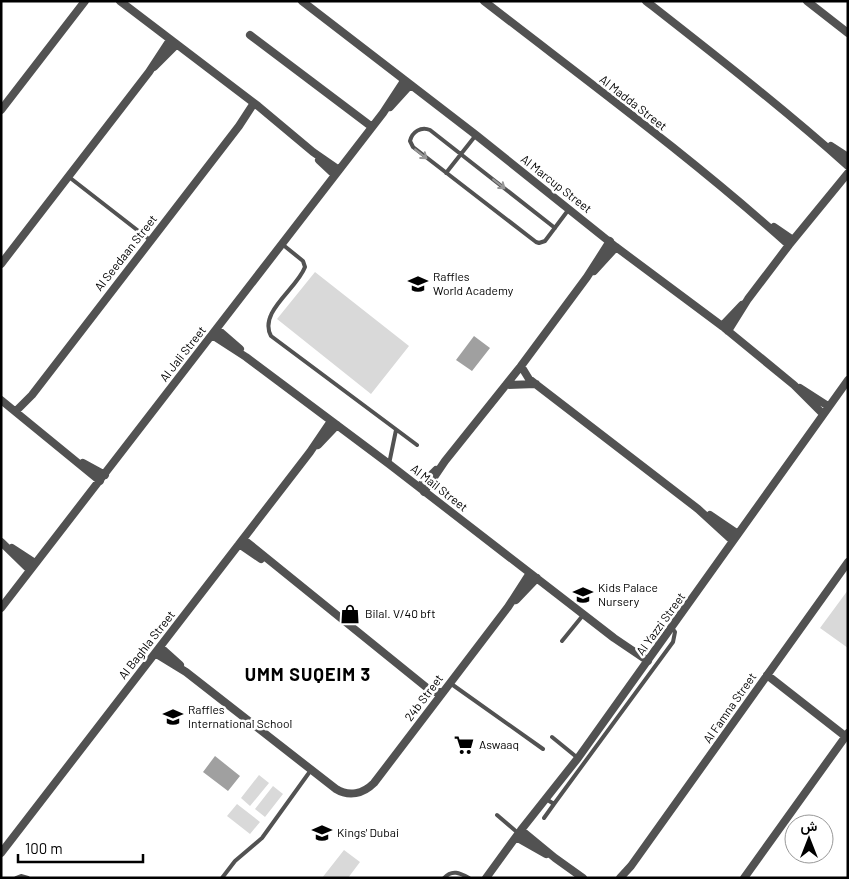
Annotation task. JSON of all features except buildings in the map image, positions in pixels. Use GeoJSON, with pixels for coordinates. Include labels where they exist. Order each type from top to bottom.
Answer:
{"type":"FeatureCollection","features":[{"type":"Feature","properties":{"kind":"street"},"geometry":{"type":"LineString","coordinates":[[1,110],[85,1]]}},
{"type":"Feature","properties":{"kind":"street"},"geometry":{"type":"LineString","coordinates":[[120,1],[256,105],[337,173]]}},
{"type":"Feature","properties":{"kind":"street","name":"Al Marcup Street"},"geometry":{"type":"LineString","coordinates":[[302,1],[476,135],[613,244],[725,328],[794,385],[823,414]]}},
{"type":"Feature","properties":{"kind":"street","name":"Al Madda Street"},"geometry":{"type":"LineString","coordinates":[[484,1],[791,243]]}},
{"type":"Feature","properties":{"kind":"street"},"geometry":{"type":"LineString","coordinates":[[646,1],[739,73],[848,166]]}},
{"type":"Feature","properties":{"kind":"street"},"geometry":{"type":"LineString","coordinates":[[807,1],[848,33]]}},
{"type":"Feature","properties":{"kind":"street"},"geometry":{"type":"LineString","coordinates":[[250,35],[372,127]]}},
{"type":"Feature","properties":{"kind":"street"},"geometry":{"type":"LineString","coordinates":[[1,264],[173,43]]}},
{"type":"Feature","properties":{"kind":"street","name":"Al Jali Street"},"geometry":{"type":"LineString","coordinates":[[1,608],[407,83]]}},
{"type":"Feature","properties":{"kind":"street","name":"Al Seedaan Street"},"geometry":{"type":"LineString","coordinates":[[18,413],[256,105]]}},
{"type":"Feature","properties":{"kind":"street"},"geometry":{"type":"LineString","coordinates":[[824,144],[848,157]]}},
{"type":"Feature","properties":{"kind":"street"},"geometry":{"type":"LineString","coordinates":[[725,328],[848,173]]}},
{"type":"Feature","properties":{"kind":"street"},"geometry":{"type":"LineString","coordinates":[[422,489],[521,366],[586,277],[613,244]]}},
{"type":"Feature","properties":{"kind":"street","name":"Al Mail Street"},"geometry":{"type":"LineString","coordinates":[[214,332],[422,489],[646,663]]}},
{"type":"Feature","properties":{"kind":"street"},"geometry":{"type":"LineString","coordinates":[[521,366],[528,377],[536,384],[701,512],[733,542]]}},
{"type":"Feature","properties":{"kind":"street","name":"Al Yazzi Street"},"geometry":{"type":"LineString","coordinates":[[486,878],[518,834],[628,695],[646,663],[848,380]]}},
{"type":"Feature","properties":{"kind":"street"},"geometry":{"type":"LineString","coordinates":[[506,385],[536,384]]}},
{"type":"Feature","properties":{"kind":"street","name":"Al Marcup Street"},"geometry":{"type":"LineString","coordinates":[[794,385],[828,406]]}},
{"type":"Feature","properties":{"kind":"street"},"geometry":{"type":"LineString","coordinates":[[1,400],[76,461],[102,478]]}},
{"type":"Feature","properties":{"kind":"street","name":"Al Baghla Street"},"geometry":{"type":"LineString","coordinates":[[1,853],[334,423]]}},
{"type":"Feature","properties":{"kind":"street"},"geometry":{"type":"LineString","coordinates":[[701,512],[738,534]]}},
{"type":"Feature","properties":{"kind":"street"},"geometry":{"type":"LineString","coordinates":[[241,542],[272,564],[432,692],[443,692]]}},
{"type":"Feature","properties":{"kind":"street"},"geometry":{"type":"LineString","coordinates":[[3,543],[33,566]]}},
{"type":"Feature","properties":{"kind":"street","name":"Al Famna Street"},"geometry":{"type":"LineString","coordinates":[[620,878],[631,866],[848,562]]}},
{"type":"Feature","properties":{"kind":"street","name":"24b Street"},"geometry":{"type":"LineString","coordinates":[[312,769],[336,789],[351,794],[361,792],[370,786],[533,575]]}},
{"type":"Feature","properties":{"kind":"street"},"geometry":{"type":"LineString","coordinates":[[158,650],[312,769]]}},
{"type":"Feature","properties":{"kind":"street"},"geometry":{"type":"LineString","coordinates":[[744,878],[846,734],[767,675]]}},
{"type":"Feature","properties":{"kind":"street"},"geometry":{"type":"LineString","coordinates":[[426,687],[430,710]]}},
{"type":"Feature","properties":{"kind":"street"},"geometry":{"type":"LineString","coordinates":[[518,834],[583,878]]}},
{"type":"Feature","properties":{"kind":"street","name":"Al Famna Street"},"geometry":{"type":"LineString","coordinates":[[626,878],[631,866]]}},
{"type":"Feature","properties":{"kind":"lane"},"geometry":{"type":"LineString","coordinates":[[555,228],[428,129],[420,129],[411,136],[410,141],[413,147],[536,242],[545,241],[570,209]]}},
{"type":"Feature","properties":{"kind":"lane"},"geometry":{"type":"LineString","coordinates":[[446,173],[476,135]]}},
{"type":"Feature","properties":{"kind":"lane"},"geometry":{"type":"LineString","coordinates":[[68,176],[150,240]]}},
{"type":"Feature","properties":{"kind":"lane"},"geometry":{"type":"LineString","coordinates":[[282,244],[303,261],[305,267],[269,317],[268,329],[271,336],[417,446]]}},
{"type":"Feature","properties":{"kind":"lane"},"geometry":{"type":"LineString","coordinates":[[389,464],[396,430]]}},
{"type":"Feature","properties":{"kind":"lane"},"geometry":{"type":"LineString","coordinates":[[562,641],[584,614]]}},
{"type":"Feature","properties":{"kind":"lane"},"geometry":{"type":"LineString","coordinates":[[544,818],[584,764],[628,695],[673,642],[675,632],[672,628]]}},
{"type":"Feature","properties":{"kind":"lane"},"geometry":{"type":"LineString","coordinates":[[450,683],[543,749]]}},
{"type":"Feature","properties":{"kind":"lane"},"geometry":{"type":"LineString","coordinates":[[552,736],[584,764]]}},
{"type":"Feature","properties":{"kind":"lane"},"geometry":{"type":"LineString","coordinates":[[222,878],[236,861],[262,838],[312,769]]}},
{"type":"Feature","properties":{"kind":"lane"},"geometry":{"type":"LineString","coordinates":[[546,799],[554,804]]}},
{"type":"Feature","properties":{"kind":"lane"},"geometry":{"type":"LineString","coordinates":[[498,815],[518,834]]}},
{"type":"Feature","properties":{"kind":"lane"},"geometry":{"type":"LineString","coordinates":[[444,878],[451,872],[456,872],[469,878]]}},
{"type":"Feature","properties":{"kind":"lane"},"geometry":{"type":"LineString","coordinates":[[16,878],[21,876],[28,878]]}},
{"type":"Feature","properties":{"kind":"shaded area"},"geometry":{"type":"Polygon","coordinates":[[[315,272],[409,346],[371,394],[277,319],[315,272]]]}},
{"type":"Feature","properties":{"kind":"shaded area"},"geometry":{"type":"Polygon","coordinates":[[[474,336],[490,348],[472,371],[456,360],[474,336]]]}},
{"type":"Feature","properties":{"kind":"shaded area"},"geometry":{"type":"Polygon","coordinates":[[[848,590],[848,648],[820,628],[848,590]]]}},
{"type":"Feature","properties":{"kind":"shaded area"},"geometry":{"type":"Polygon","coordinates":[[[215,756],[240,776],[228,791],[203,772],[215,756]]]}},
{"type":"Feature","properties":{"kind":"shaded area"},"geometry":{"type":"Polygon","coordinates":[[[259,775],[269,783],[250,806],[241,798],[259,775]]]}},
{"type":"Feature","properties":{"kind":"shaded area"},"geometry":{"type":"Polygon","coordinates":[[[273,786],[283,794],[265,817],[255,809],[273,786]]]}},
{"type":"Feature","properties":{"kind":"shaded area"},"geometry":{"type":"Polygon","coordinates":[[[237,804],[260,822],[250,834],[227,816],[237,804]]]}},
{"type":"Feature","properties":{"kind":"shaded area"},"geometry":{"type":"Polygon","coordinates":[[[344,850],[360,862],[348,878],[322,878],[344,850]]]}},
{"type":"Feature","properties":{"kind":"place","name":"Raffles World Academy"},"geometry":{"type":"Point","coordinates":[418,284]}},
{"type":"Feature","properties":{"kind":"place","name":"Kids Palace Nursery"},"geometry":{"type":"Point","coordinates":[583,595]}},
{"type":"Feature","properties":{"kind":"place","name":"Bilal. V/40 bft"},"geometry":{"type":"Point","coordinates":[350,614]}},
{"type":"Feature","properties":{"kind":"place","name":"Raffles International School"},"geometry":{"type":"Point","coordinates":[173,717]}},
{"type":"Feature","properties":{"kind":"place","name":"Aswaaq"},"geometry":{"type":"Point","coordinates":[464,745]}},
{"type":"Feature","properties":{"kind":"place","name":"Kings' Dubai"},"geometry":{"type":"Point","coordinates":[322,833]}},
{"type":"Feature","properties":{"kind":"district","name":"UMM SUQEIM 3"},"geometry":{"type":"Point","coordinates":[308,675]}}]}
